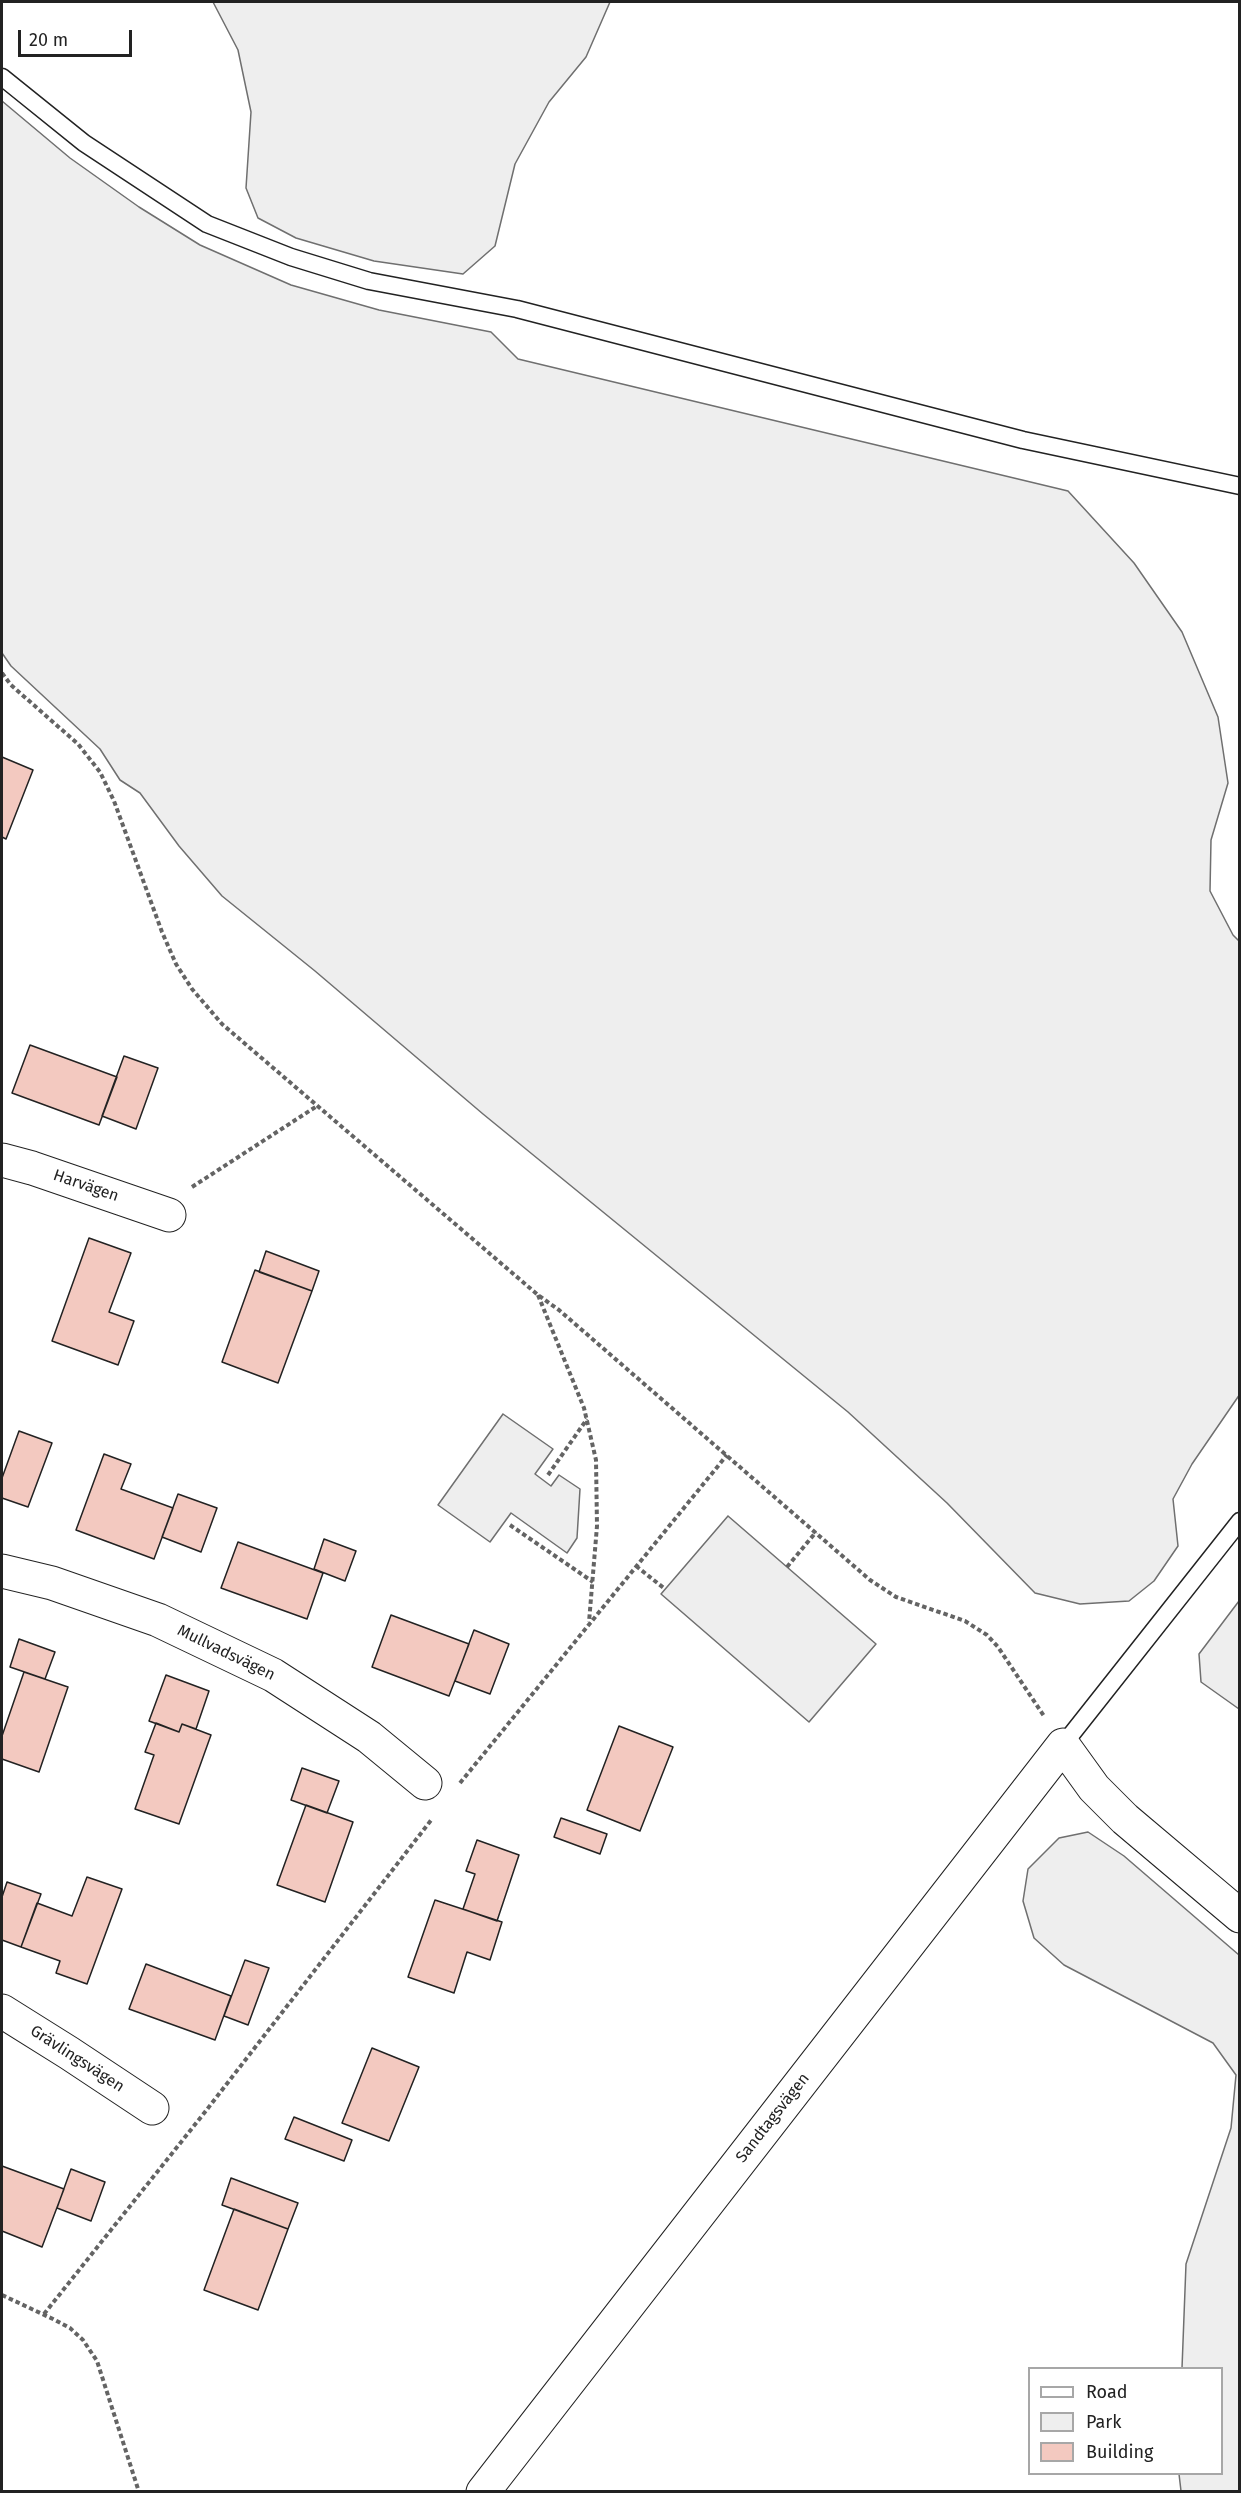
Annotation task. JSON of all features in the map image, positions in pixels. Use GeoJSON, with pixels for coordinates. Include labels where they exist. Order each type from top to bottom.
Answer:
{"type":"FeatureCollection","features":[{"type":"Feature","properties":{"kind":"street","name":"Harvägen"},"geometry":{"type":"LineString","coordinates":[[2,1160],[169,1215]]}},
{"type":"Feature","properties":{"kind":"street","name":"Mullvadsvägen"},"geometry":{"type":"LineString","coordinates":[[2,1570],[52,1583],[158,1620],[254,1666],[309,1696],[369,1737],[440,1793]]}},
{"type":"Feature","properties":{"kind":"street"},"geometry":{"type":"LineString","coordinates":[[1063,1745],[1094,1788],[1125,1819],[1239,1916]]}},
{"type":"Feature","properties":{"kind":"street","name":"Sandtagsvägen"},"geometry":{"type":"LineString","coordinates":[[483,2492],[1063,1745]]}},
{"type":"Feature","properties":{"kind":"street","name":"Grävlingsvägen"},"geometry":{"type":"LineString","coordinates":[[2,2011],[152,2108]]}},
{"type":"Feature","properties":{"kind":"lane"},"geometry":{"type":"LineString","coordinates":[[2,76],[84,143],[207,224],[291,257],[369,281],[517,309],[1023,440],[1239,486]]}},
{"type":"Feature","properties":{"kind":"lane"},"geometry":{"type":"LineString","coordinates":[[1063,1745],[1239,1521]]}},
{"type":"Feature","properties":{"kind":"path"},"geometry":{"type":"LineString","coordinates":[[2,674],[11,685],[78,744],[100,771],[114,801],[176,964],[192,988],[222,1024],[884,1590],[896,1597],[965,1621],[987,1635],[998,1647],[1063,1745]]}},
{"type":"Feature","properties":{"kind":"path"},"geometry":{"type":"LineString","coordinates":[[169,1215],[179,1197],[194,1185],[316,1106]]}},
{"type":"Feature","properties":{"kind":"path"},"geometry":{"type":"LineString","coordinates":[[538,1294],[587,1418],[596,1460],[598,1493],[589,1624]]}},
{"type":"Feature","properties":{"kind":"path"},"geometry":{"type":"LineString","coordinates":[[548,1475],[587,1418]]}},
{"type":"Feature","properties":{"kind":"path"},"geometry":{"type":"LineString","coordinates":[[44,2314],[212,2103],[440,1793],[589,1624],[727,1455]]}},
{"type":"Feature","properties":{"kind":"path"},"geometry":{"type":"LineString","coordinates":[[510,1525],[593,1582]]}},
{"type":"Feature","properties":{"kind":"path"},"geometry":{"type":"LineString","coordinates":[[787,1567],[816,1533]]}},
{"type":"Feature","properties":{"kind":"path"},"geometry":{"type":"LineString","coordinates":[[636,1566],[665,1589]]}},
{"type":"Feature","properties":{"kind":"path"},"geometry":{"type":"LineString","coordinates":[[2,2295],[70,2328],[83,2340],[98,2361],[139,2492]]}},
{"type":"Feature","properties":{"kind":"green space"},"geometry":{"type":"Polygon","coordinates":[[[213,2],[610,2],[586,57],[549,102],[515,164],[495,246],[463,274],[374,261],[296,238],[258,218],[246,188],[251,112],[238,50],[213,2]]]}},
{"type":"Feature","properties":{"kind":"green space"},"geometry":{"type":"Polygon","coordinates":[[[2,101],[70,158],[139,207],[200,245],[291,285],[379,310],[491,332],[518,359],[1068,491],[1134,563],[1182,632],[1218,717],[1228,783],[1211,840],[1210,891],[1233,935],[1239,941],[1240,1394],[1192,1464],[1173,1499],[1178,1546],[1154,1581],[1129,1601],[1080,1604],[1035,1593],[947,1503],[848,1412],[483,1114],[315,971],[222,896],[179,846],[140,793],[120,780],[100,749],[11,666],[2,653],[2,101]]]}},
{"type":"Feature","properties":{"kind":"green space"},"geometry":{"type":"Polygon","coordinates":[[[503,1414],[553,1449],[535,1474],[551,1486],[559,1475],[580,1489],[577,1538],[567,1553],[511,1513],[490,1542],[438,1505],[503,1414]]]}},
{"type":"Feature","properties":{"kind":"green space"},"geometry":{"type":"Polygon","coordinates":[[[728,1516],[876,1644],[809,1722],[661,1594],[728,1516]]]}},
{"type":"Feature","properties":{"kind":"green space"},"geometry":{"type":"Polygon","coordinates":[[[1239,1601],[1239,1709],[1201,1682],[1199,1654],[1239,1601]]]}},
{"type":"Feature","properties":{"kind":"green space"},"geometry":{"type":"Polygon","coordinates":[[[1088,1832],[1124,1856],[1239,1955],[1239,2491],[1181,2491],[1179,2475],[1223,2475],[1223,2367],[1182,2367],[1186,2264],[1231,2128],[1236,2075],[1213,2043],[1064,1965],[1034,1938],[1023,1901],[1028,1869],[1059,1838],[1088,1832]]]}},
{"type":"Feature","properties":{"kind":"building"},"geometry":{"type":"Polygon","coordinates":[[[2,757],[33,770],[6,839],[2,837],[2,757]]]}},
{"type":"Feature","properties":{"kind":"building"},"geometry":{"type":"Polygon","coordinates":[[[30,1045],[117,1077],[99,1125],[12,1093],[30,1045]]]}},
{"type":"Feature","properties":{"kind":"building"},"geometry":{"type":"Polygon","coordinates":[[[124,1056],[158,1068],[136,1129],[102,1116],[124,1056]]]}},
{"type":"Feature","properties":{"kind":"building"},"geometry":{"type":"Polygon","coordinates":[[[89,1238],[131,1253],[109,1312],[134,1321],[118,1365],[52,1341],[89,1238]]]}},
{"type":"Feature","properties":{"kind":"building"},"geometry":{"type":"Polygon","coordinates":[[[266,1251],[319,1271],[312,1291],[259,1272],[266,1251]]]}},
{"type":"Feature","properties":{"kind":"building"},"geometry":{"type":"Polygon","coordinates":[[[255,1270],[312,1291],[278,1383],[222,1362],[255,1270]]]}},
{"type":"Feature","properties":{"kind":"building"},"geometry":{"type":"Polygon","coordinates":[[[19,1431],[52,1443],[28,1507],[2,1498],[2,1478],[19,1431]]]}},
{"type":"Feature","properties":{"kind":"building"},"geometry":{"type":"Polygon","coordinates":[[[104,1454],[131,1464],[121,1489],[173,1508],[154,1559],[76,1530],[104,1454]]]}},
{"type":"Feature","properties":{"kind":"building"},"geometry":{"type":"Polygon","coordinates":[[[178,1494],[217,1508],[201,1552],[162,1537],[178,1494]]]}},
{"type":"Feature","properties":{"kind":"building"},"geometry":{"type":"Polygon","coordinates":[[[324,1539],[356,1551],[345,1581],[314,1569],[324,1539]]]}},
{"type":"Feature","properties":{"kind":"building"},"geometry":{"type":"Polygon","coordinates":[[[238,1542],[323,1573],[307,1619],[221,1588],[238,1542]]]}},
{"type":"Feature","properties":{"kind":"building"},"geometry":{"type":"Polygon","coordinates":[[[391,1615],[469,1644],[449,1696],[372,1667],[391,1615]]]}},
{"type":"Feature","properties":{"kind":"building"},"geometry":{"type":"Polygon","coordinates":[[[474,1630],[509,1644],[490,1694],[455,1681],[474,1630]]]}},
{"type":"Feature","properties":{"kind":"building"},"geometry":{"type":"Polygon","coordinates":[[[19,1639],[55,1652],[45,1679],[10,1667],[19,1639]]]}},
{"type":"Feature","properties":{"kind":"building"},"geometry":{"type":"Polygon","coordinates":[[[24,1672],[68,1687],[39,1772],[2,1759],[2,1736],[24,1672]]]}},
{"type":"Feature","properties":{"kind":"building"},"geometry":{"type":"Polygon","coordinates":[[[166,1675],[209,1691],[196,1729],[182,1724],[179,1732],[149,1721],[166,1675]]]}},
{"type":"Feature","properties":{"kind":"building"},"geometry":{"type":"Polygon","coordinates":[[[156,1723],[179,1732],[182,1724],[211,1735],[179,1824],[135,1809],[154,1755],[145,1752],[156,1723]]]}},
{"type":"Feature","properties":{"kind":"building"},"geometry":{"type":"Polygon","coordinates":[[[619,1726],[673,1747],[640,1831],[587,1810],[619,1726]]]}},
{"type":"Feature","properties":{"kind":"building"},"geometry":{"type":"Polygon","coordinates":[[[302,1768],[339,1781],[327,1813],[291,1800],[302,1768]]]}},
{"type":"Feature","properties":{"kind":"building"},"geometry":{"type":"Polygon","coordinates":[[[306,1805],[353,1822],[325,1902],[277,1885],[306,1805]]]}},
{"type":"Feature","properties":{"kind":"building"},"geometry":{"type":"Polygon","coordinates":[[[561,1818],[607,1834],[600,1854],[554,1837],[561,1818]]]}},
{"type":"Feature","properties":{"kind":"building"},"geometry":{"type":"Polygon","coordinates":[[[477,1840],[519,1855],[497,1921],[463,1909],[475,1874],[466,1871],[477,1840]]]}},
{"type":"Feature","properties":{"kind":"building"},"geometry":{"type":"Polygon","coordinates":[[[87,1877],[122,1889],[87,1984],[56,1973],[60,1961],[21,1947],[37,1903],[72,1916],[87,1877]]]}},
{"type":"Feature","properties":{"kind":"building"},"geometry":{"type":"Polygon","coordinates":[[[7,1882],[41,1894],[21,1947],[2,1940],[2,1897],[7,1882]]]}},
{"type":"Feature","properties":{"kind":"building"},"geometry":{"type":"Polygon","coordinates":[[[435,1900],[502,1922],[490,1960],[467,1952],[454,1993],[408,1977],[435,1900]]]}},
{"type":"Feature","properties":{"kind":"building"},"geometry":{"type":"Polygon","coordinates":[[[245,1960],[269,1968],[248,2025],[224,2016],[245,1960]]]}},
{"type":"Feature","properties":{"kind":"building"},"geometry":{"type":"Polygon","coordinates":[[[146,1964],[231,1996],[215,2040],[129,2009],[146,1964]]]}},
{"type":"Feature","properties":{"kind":"building"},"geometry":{"type":"Polygon","coordinates":[[[372,2048],[419,2067],[389,2141],[342,2123],[372,2048]]]}},
{"type":"Feature","properties":{"kind":"building"},"geometry":{"type":"Polygon","coordinates":[[[294,2117],[352,2140],[344,2161],[285,2139],[294,2117]]]}},
{"type":"Feature","properties":{"kind":"building"},"geometry":{"type":"Polygon","coordinates":[[[2,2166],[64,2189],[42,2247],[2,2231],[2,2166]]]}},
{"type":"Feature","properties":{"kind":"building"},"geometry":{"type":"Polygon","coordinates":[[[71,2169],[105,2182],[91,2221],[57,2208],[71,2169]]]}},
{"type":"Feature","properties":{"kind":"building"},"geometry":{"type":"Polygon","coordinates":[[[231,2178],[298,2203],[288,2229],[222,2205],[231,2178]]]}},
{"type":"Feature","properties":{"kind":"building"},"geometry":{"type":"Polygon","coordinates":[[[234,2209],[288,2229],[258,2310],[204,2290],[234,2209]]]}}]}
